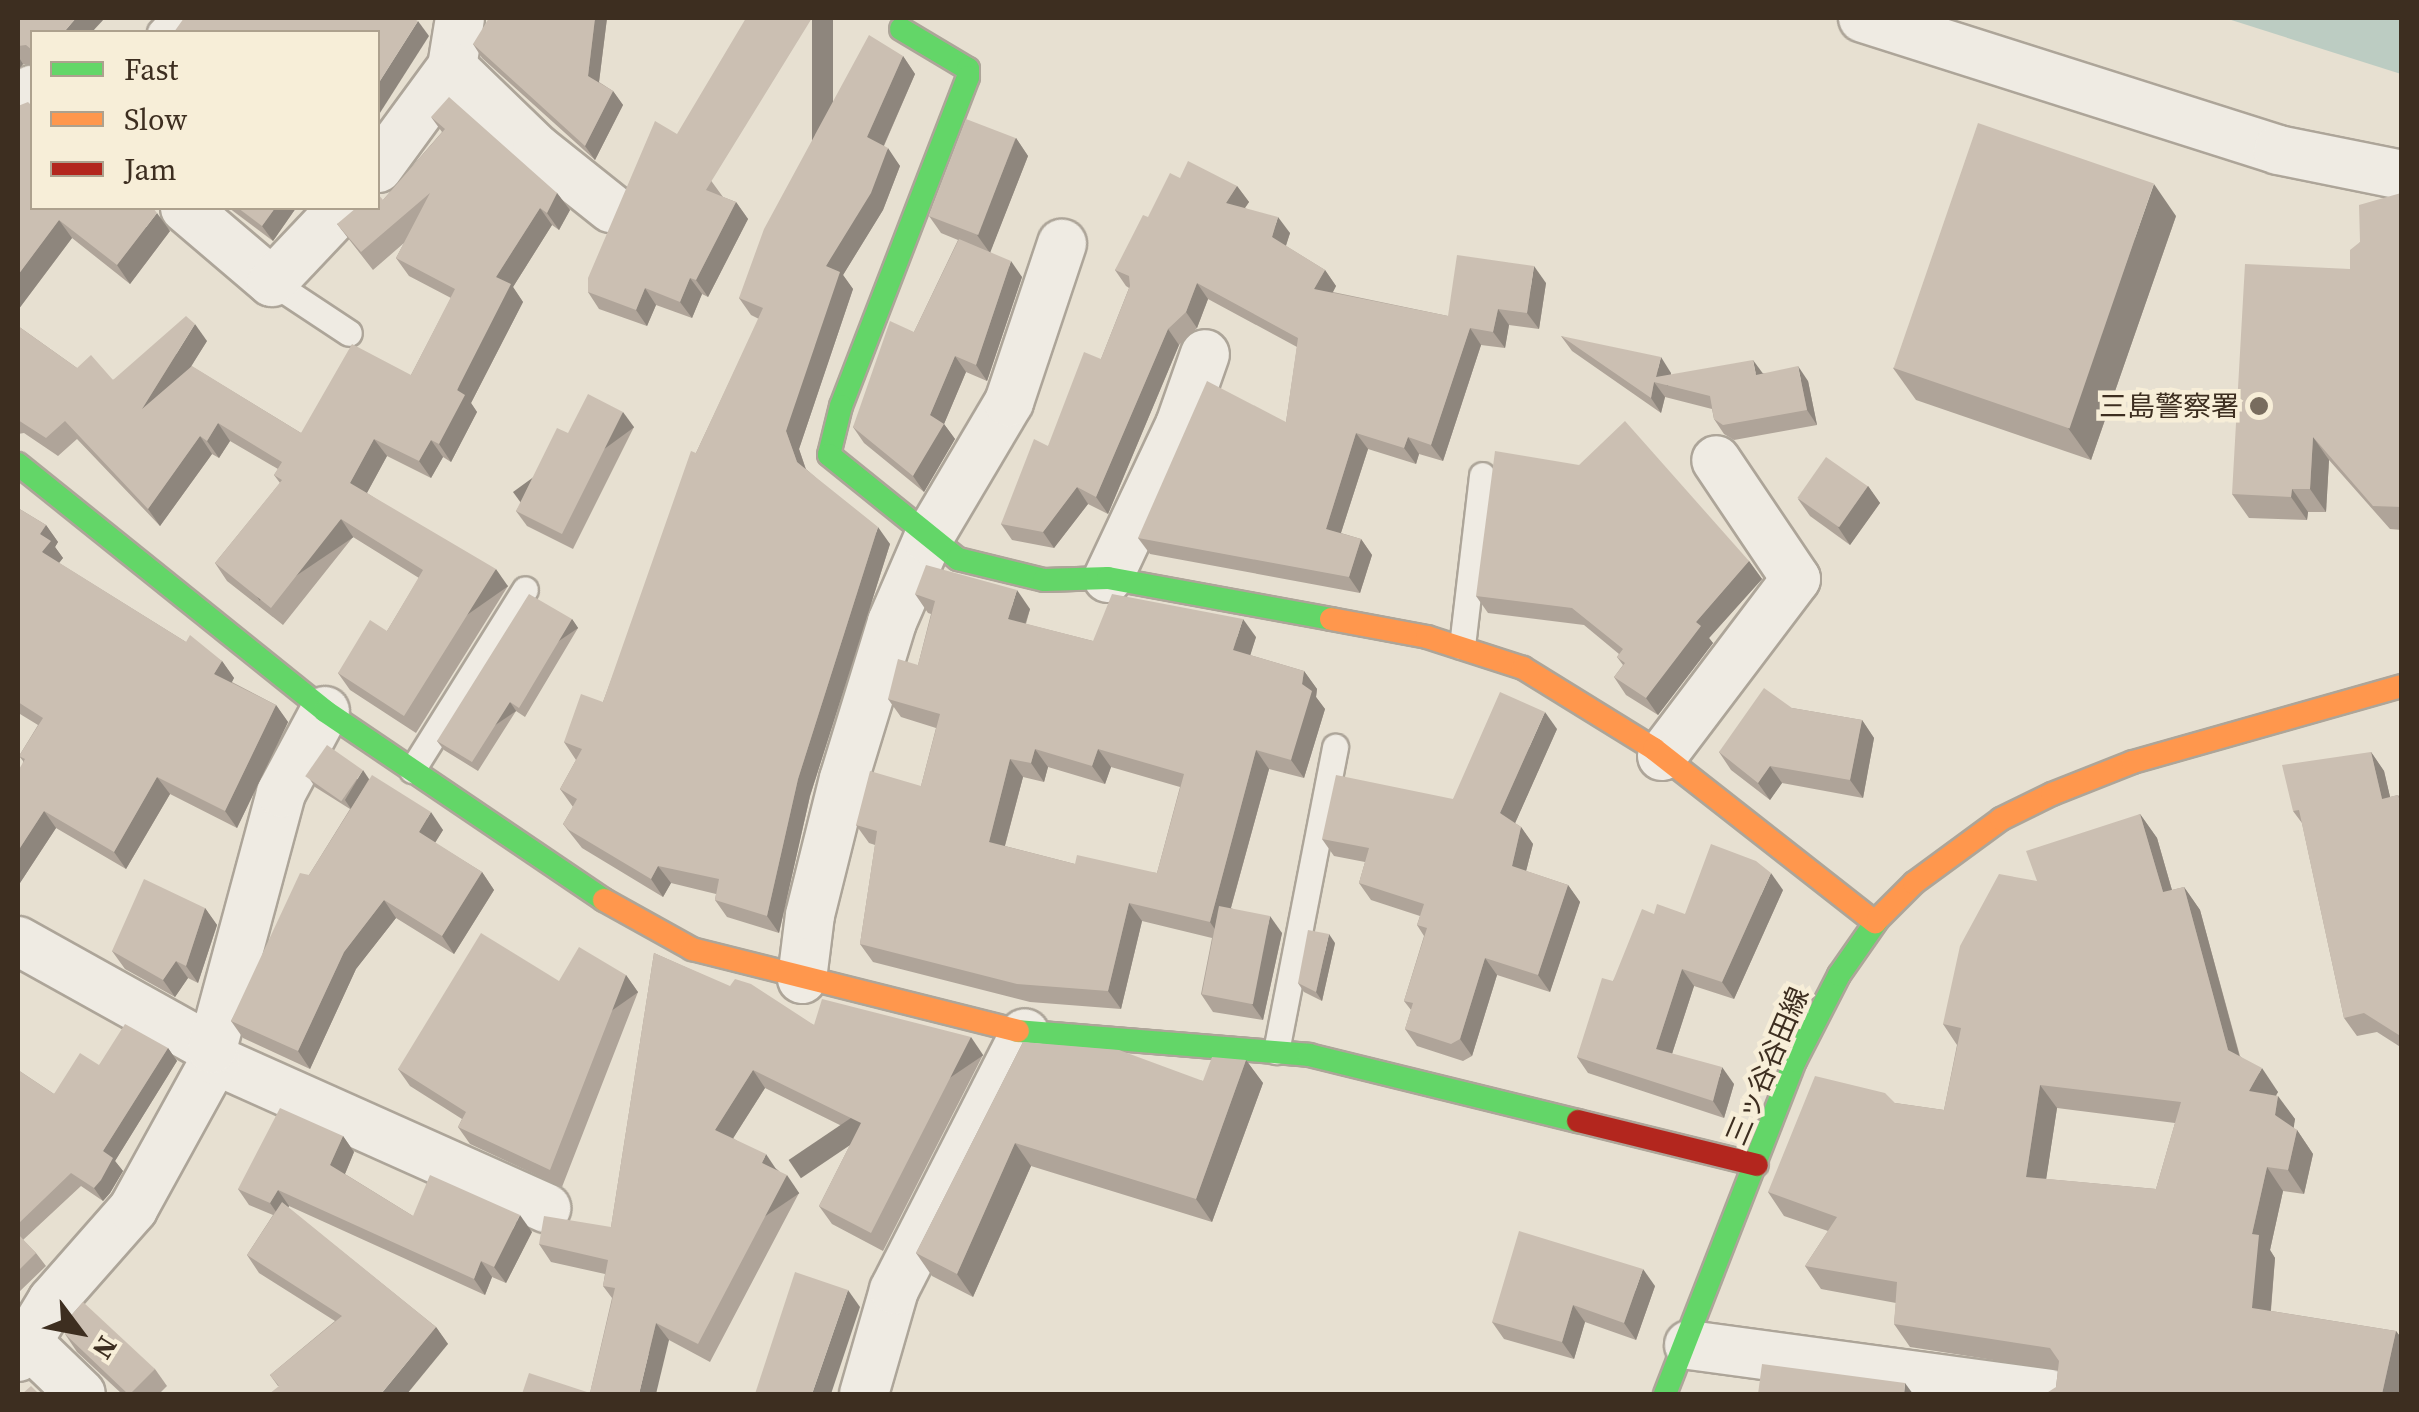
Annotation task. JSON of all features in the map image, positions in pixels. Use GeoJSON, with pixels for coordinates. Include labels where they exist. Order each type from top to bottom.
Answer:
{"type":"FeatureCollection","features":[{"type":"Feature","properties":{"kind":"street"},"geometry":{"type":"LineString","coordinates":[[380,165],[452,67],[460,18]]}},
{"type":"Feature","properties":{"kind":"street"},"geometry":{"type":"LineString","coordinates":[[1863,18],[2278,150],[2402,175]]}},
{"type":"Feature","properties":{"kind":"street"},"geometry":{"type":"LineString","coordinates":[[901,29],[968,68],[968,76],[826,448],[928,539],[958,558],[1044,580],[1108,578],[1462,646],[1561,687],[1662,756],[1875,922]]}},
{"type":"Feature","properties":{"kind":"street"},"geometry":{"type":"LineString","coordinates":[[452,67],[537,149],[611,208]]}},
{"type":"Feature","properties":{"kind":"street"},"geometry":{"type":"LineString","coordinates":[[187,210],[272,282],[340,210]]}},
{"type":"Feature","properties":{"kind":"street"},"geometry":{"type":"LineString","coordinates":[[802,979],[810,914],[844,779],[892,622],[928,539],[1009,402],[1062,244]]}},
{"type":"Feature","properties":{"kind":"street"},"geometry":{"type":"LineString","coordinates":[[1108,578],[1180,426],[1205,354]]}},
{"type":"Feature","properties":{"kind":"street"},"geometry":{"type":"LineString","coordinates":[[1662,756],[1796,579],[1716,460]]}},
{"type":"Feature","properties":{"kind":"street"},"geometry":{"type":"LineString","coordinates":[[18,464],[325,710],[648,926],[692,949],[1025,1033],[1276,1051],[1439,1083],[1757,1165]]}},
{"type":"Feature","properties":{"kind":"street","name":"三ッ谷谷田線"},"geometry":{"type":"LineString","coordinates":[[1665,1394],[1689,1346],[1795,1061],[1875,922],[1952,854],[2052,794],[2133,762],[2402,686]]}},
{"type":"Feature","properties":{"kind":"street"},"geometry":{"type":"LineString","coordinates":[[81,1394],[22,1349],[52,1300],[133,1208],[214,1054],[281,794],[325,710]]}},
{"type":"Feature","properties":{"kind":"street"},"geometry":{"type":"LineString","coordinates":[[18,941],[214,1054],[546,1208]]}},
{"type":"Feature","properties":{"kind":"street"},"geometry":{"type":"LineString","coordinates":[[864,1394],[894,1290],[1025,1033]]}},
{"type":"Feature","properties":{"kind":"street"},"geometry":{"type":"LineString","coordinates":[[1689,1346],[2050,1394]]}},
{"type":"Feature","properties":{"kind":"lane"},"geometry":{"type":"LineString","coordinates":[[272,282],[349,333]]}},
{"type":"Feature","properties":{"kind":"lane"},"geometry":{"type":"LineString","coordinates":[[1462,646],[1482,475]]}},
{"type":"Feature","properties":{"kind":"lane"},"geometry":{"type":"LineString","coordinates":[[412,770],[525,589]]}},
{"type":"Feature","properties":{"kind":"lane"},"geometry":{"type":"LineString","coordinates":[[1276,1051],[1335,747]]}},
{"type":"Feature","properties":{"kind":"shaded area"},"geometry":{"type":"Polygon","coordinates":[[[2225,18],[2401,18],[2401,74],[2225,18]]]}},
{"type":"Feature","properties":{"kind":"building"},"geometry":{"type":"Polygon","coordinates":[[[18,18],[76,18],[66,30],[30,30],[30,48],[18,46],[18,18]]]}},
{"type":"Feature","properties":{"kind":"building"},"geometry":{"type":"Polygon","coordinates":[[[184,18],[418,21],[380,81],[380,30],[175,30],[184,18]]]}},
{"type":"Feature","properties":{"kind":"building"},"geometry":{"type":"Polygon","coordinates":[[[489,18],[595,18],[588,76],[613,91],[585,146],[473,44],[489,18]]]}},
{"type":"Feature","properties":{"kind":"building"},"geometry":{"type":"Polygon","coordinates":[[[746,18],[812,18],[706,190],[736,202],[696,280],[690,278],[680,302],[645,288],[636,310],[588,292],[588,278],[655,121],[677,134],[746,18]]]}},
{"type":"Feature","properties":{"kind":"building"},"geometry":{"type":"Polygon","coordinates":[[[869,35],[903,56],[867,137],[888,148],[871,193],[826,266],[840,272],[786,431],[797,462],[878,527],[798,779],[767,916],[715,900],[719,879],[658,866],[651,879],[569,830],[563,824],[577,799],[560,789],[582,749],[564,742],[581,694],[603,702],[691,451],[696,453],[763,308],[739,298],[764,229],[869,35]]]}},
{"type":"Feature","properties":{"kind":"building"},"geometry":{"type":"Polygon","coordinates":[[[449,97],[557,193],[547,213],[540,208],[496,277],[511,284],[457,390],[465,395],[439,444],[431,440],[419,461],[374,439],[350,483],[496,569],[404,716],[338,673],[370,620],[387,631],[423,570],[341,519],[271,608],[215,563],[282,480],[274,475],[282,462],[218,423],[207,441],[200,436],[148,509],[65,421],[46,438],[18,420],[18,326],[77,368],[91,355],[113,380],[186,316],[195,324],[142,409],[192,366],[301,433],[352,344],[411,375],[455,289],[396,258],[430,193],[361,252],[337,224],[354,210],[380,210],[380,196],[383,200],[445,129],[431,117],[449,97]]]}},
{"type":"Feature","properties":{"kind":"building"},"geometry":{"type":"Polygon","coordinates":[[[30,104],[30,210],[157,213],[117,265],[59,220],[18,275],[18,106],[30,104]]]}},
{"type":"Feature","properties":{"kind":"building"},"geometry":{"type":"Polygon","coordinates":[[[966,119],[1015,138],[978,235],[929,216],[966,119]]]}},
{"type":"Feature","properties":{"kind":"building"},"geometry":{"type":"Polygon","coordinates":[[[1978,123],[2154,184],[2070,428],[1894,368],[1978,123]]]}},
{"type":"Feature","properties":{"kind":"building"},"geometry":{"type":"Polygon","coordinates":[[[1188,161],[1237,186],[1226,203],[1278,217],[1272,237],[1325,270],[1314,289],[1448,316],[1457,255],[1534,266],[1527,313],[1498,309],[1493,332],[1470,328],[1431,445],[1408,437],[1404,448],[1356,433],[1326,529],[1361,539],[1349,577],[1138,538],[1207,381],[1286,422],[1298,338],[1197,283],[1186,312],[1168,329],[1096,497],[1077,487],[1043,532],[1001,524],[1034,439],[1048,446],[1084,352],[1101,359],[1130,286],[1129,276],[1115,270],[1143,215],[1148,217],[1170,173],[1180,178],[1188,161]]]}},
{"type":"Feature","properties":{"kind":"building"},"geometry":{"type":"Polygon","coordinates":[[[2401,193],[2402,507],[2373,506],[2313,437],[2310,489],[2292,489],[2291,497],[2232,494],[2245,264],[2350,269],[2350,250],[2360,242],[2359,205],[2401,193]]]}},
{"type":"Feature","properties":{"kind":"building"},"geometry":{"type":"Polygon","coordinates":[[[241,210],[274,210],[262,226],[241,210]]]}},
{"type":"Feature","properties":{"kind":"building"},"geometry":{"type":"Polygon","coordinates":[[[959,239],[1011,261],[976,365],[955,356],[930,415],[944,424],[913,476],[853,427],[890,321],[914,332],[959,239]]]}},
{"type":"Feature","properties":{"kind":"building"},"geometry":{"type":"Polygon","coordinates":[[[1561,336],[1661,357],[1656,377],[1753,360],[1756,375],[1798,366],[1807,410],[1723,425],[1714,419],[1710,396],[1654,382],[1651,398],[1561,336]]]}},
{"type":"Feature","properties":{"kind":"building"},"geometry":{"type":"Polygon","coordinates":[[[588,394],[623,412],[562,534],[516,511],[557,428],[568,433],[588,394]]]}},
{"type":"Feature","properties":{"kind":"building"},"geometry":{"type":"Polygon","coordinates":[[[1625,421],[1749,561],[1696,622],[1701,626],[1646,698],[1614,677],[1625,663],[1617,657],[1623,649],[1572,608],[1476,596],[1495,451],[1579,465],[1625,421]]]}},
{"type":"Feature","properties":{"kind":"building"},"geometry":{"type":"Polygon","coordinates":[[[1826,457],[1868,486],[1839,527],[1797,498],[1826,457]]]}},
{"type":"Feature","properties":{"kind":"building"},"geometry":{"type":"Polygon","coordinates":[[[18,508],[46,525],[40,534],[51,541],[42,552],[186,642],[190,635],[222,661],[214,674],[276,705],[225,811],[157,777],[114,852],[44,811],[18,851],[18,771],[25,759],[19,756],[43,718],[18,702],[18,508]]]}},
{"type":"Feature","properties":{"kind":"building"},"geometry":{"type":"Polygon","coordinates":[[[926,565],[1017,590],[1008,619],[1093,641],[1112,594],[1243,619],[1233,650],[1304,671],[1302,684],[1312,691],[1291,760],[1256,750],[1210,922],[1129,903],[1108,991],[1017,984],[860,944],[877,831],[856,825],[870,771],[921,786],[940,714],[888,699],[898,659],[918,665],[935,601],[915,594],[926,565]],[[1035,749],[1031,763],[1010,759],[989,842],[1075,864],[1077,855],[1157,873],[1184,774],[1098,749],[1092,766],[1035,749]]]}},
{"type":"Feature","properties":{"kind":"building"},"geometry":{"type":"Polygon","coordinates":[[[529,594],[572,619],[519,708],[510,702],[472,762],[437,741],[529,594]]]}},
{"type":"Feature","properties":{"kind":"building"},"geometry":{"type":"Polygon","coordinates":[[[1764,688],[1792,708],[1862,720],[1850,780],[1770,766],[1758,783],[1719,752],[1764,688]]]}},
{"type":"Feature","properties":{"kind":"building"},"geometry":{"type":"Polygon","coordinates":[[[1500,692],[1545,712],[1500,813],[1521,827],[1512,866],[1568,885],[1538,975],[1485,958],[1460,1039],[1451,1044],[1405,1029],[1413,1003],[1404,1001],[1427,928],[1417,925],[1424,904],[1359,883],[1369,848],[1322,839],[1336,775],[1453,799],[1500,692]]]}},
{"type":"Feature","properties":{"kind":"building"},"geometry":{"type":"Polygon","coordinates":[[[327,745],[363,770],[341,801],[305,776],[327,745]]]}},
{"type":"Feature","properties":{"kind":"building"},"geometry":{"type":"Polygon","coordinates":[[[2371,752],[2382,799],[2398,795],[2402,809],[2402,1037],[2364,1013],[2344,1018],[2299,810],[2293,811],[2282,765],[2371,752]]]}},
{"type":"Feature","properties":{"kind":"building"},"geometry":{"type":"Polygon","coordinates":[[[372,775],[431,812],[419,832],[482,872],[442,936],[384,900],[344,952],[298,1051],[231,1021],[300,873],[309,875],[372,775]]]}},
{"type":"Feature","properties":{"kind":"building"},"geometry":{"type":"Polygon","coordinates":[[[2140,814],[2163,892],[2184,887],[2228,1050],[2262,1068],[2249,1091],[2278,1096],[2275,1115],[2297,1130],[2288,1170],[2267,1167],[2252,1234],[2259,1235],[2252,1308],[2396,1331],[2382,1394],[2045,1394],[2056,1387],[2059,1361],[2050,1348],[1894,1324],[1897,1282],[1805,1266],[1837,1217],[1768,1192],[1815,1076],[1885,1093],[1895,1103],[1944,1110],[1961,1028],[1943,1024],[1960,946],[1999,874],[2037,881],[2026,851],[2140,814]],[[2040,1085],[2026,1177],[2156,1189],[2181,1102],[2040,1085]]]}},
{"type":"Feature","properties":{"kind":"building"},"geometry":{"type":"Polygon","coordinates":[[[1711,844],[1756,861],[1771,873],[1722,982],[1682,969],[1656,1049],[1722,1067],[1713,1101],[1577,1057],[1602,978],[1613,981],[1642,909],[1654,914],[1657,904],[1685,914],[1711,844]]]}},
{"type":"Feature","properties":{"kind":"building"},"geometry":{"type":"Polygon","coordinates":[[[144,879],[205,908],[186,966],[176,961],[163,980],[112,951],[144,879]]]}},
{"type":"Feature","properties":{"kind":"building"},"geometry":{"type":"Polygon","coordinates":[[[1219,906],[1270,916],[1253,1004],[1202,994],[1219,906]]]}},
{"type":"Feature","properties":{"kind":"building"},"geometry":{"type":"Polygon","coordinates":[[[1308,930],[1329,934],[1316,992],[1298,983],[1308,930]]]}},
{"type":"Feature","properties":{"kind":"building"},"geometry":{"type":"Polygon","coordinates":[[[481,933],[559,981],[579,947],[626,975],[550,1170],[458,1127],[466,1112],[398,1069],[481,933]]]}},
{"type":"Feature","properties":{"kind":"building"},"geometry":{"type":"Polygon","coordinates":[[[654,953],[730,986],[735,979],[751,984],[814,1025],[822,999],[971,1037],[871,1233],[819,1206],[861,1123],[753,1070],[715,1130],[766,1154],[762,1163],[787,1175],[698,1344],[656,1323],[639,1394],[522,1394],[529,1373],[590,1393],[615,1288],[603,1286],[608,1260],[539,1244],[544,1216],[611,1227],[654,953]]]}},
{"type":"Feature","properties":{"kind":"building"},"geometry":{"type":"Polygon","coordinates":[[[125,1024],[168,1048],[103,1151],[113,1158],[94,1188],[71,1173],[18,1224],[18,1070],[54,1094],[80,1053],[99,1065],[125,1024]]]}},
{"type":"Feature","properties":{"kind":"building"},"geometry":{"type":"Polygon","coordinates":[[[1023,1042],[1119,1050],[1203,1081],[1212,1057],[1246,1060],[1196,1199],[1015,1143],[957,1274],[916,1253],[1023,1042]]]}},
{"type":"Feature","properties":{"kind":"building"},"geometry":{"type":"Polygon","coordinates":[[[280,1108],[343,1136],[330,1165],[413,1216],[430,1175],[520,1215],[494,1267],[481,1261],[474,1279],[278,1190],[270,1203],[238,1189],[280,1108]]]}},
{"type":"Feature","properties":{"kind":"building"},"geometry":{"type":"Polygon","coordinates":[[[282,1202],[436,1327],[381,1394],[269,1394],[279,1386],[270,1375],[342,1316],[247,1255],[282,1202]]]}},
{"type":"Feature","properties":{"kind":"building"},"geometry":{"type":"Polygon","coordinates":[[[1519,1231],[1643,1269],[1624,1323],[1573,1305],[1562,1342],[1492,1322],[1519,1231]]]}},
{"type":"Feature","properties":{"kind":"building"},"geometry":{"type":"Polygon","coordinates":[[[18,1234],[36,1253],[18,1271],[18,1234]]]}},
{"type":"Feature","properties":{"kind":"building"},"geometry":{"type":"Polygon","coordinates":[[[795,1272],[848,1290],[812,1394],[755,1394],[795,1272]]]}},
{"type":"Feature","properties":{"kind":"building"},"geometry":{"type":"Polygon","coordinates":[[[83,1302],[155,1369],[130,1394],[65,1334],[65,1322],[83,1302]]]}},
{"type":"Feature","properties":{"kind":"building"},"geometry":{"type":"Polygon","coordinates":[[[1762,1364],[1905,1383],[1904,1394],[1758,1394],[1762,1364]]]}},
{"type":"Feature","properties":{"kind":"building"},"geometry":{"type":"Polygon","coordinates":[[[31,1386],[39,1394],[22,1394],[31,1386]]]}},
{"type":"Feature","properties":{"kind":"traffic: fast"},"geometry":{"type":"LineString","coordinates":[[901,29],[968,69],[968,77],[841,406],[829,455],[958,559],[1044,580],[1108,578],[1331,619]]}},
{"type":"Feature","properties":{"kind":"traffic: fast"},"geometry":{"type":"LineString","coordinates":[[18,464],[325,711],[604,900]]}},
{"type":"Feature","properties":{"kind":"traffic: fast"},"geometry":{"type":"LineString","coordinates":[[1665,1394],[1795,1061],[1839,975],[1878,919]]}},
{"type":"Feature","properties":{"kind":"traffic: fast"},"geometry":{"type":"LineString","coordinates":[[1018,1031],[1309,1055],[1578,1121]]}},
{"type":"Feature","properties":{"kind":"traffic: slow"},"geometry":{"type":"LineString","coordinates":[[1331,619],[1427,637],[1523,668],[1654,749],[1875,922]]}},
{"type":"Feature","properties":{"kind":"traffic: slow"},"geometry":{"type":"LineString","coordinates":[[1878,919],[1914,883],[2001,819],[2052,794],[2133,762],[2402,686]]}},
{"type":"Feature","properties":{"kind":"traffic: slow"},"geometry":{"type":"LineString","coordinates":[[604,900],[692,949],[1018,1031]]}},
{"type":"Feature","properties":{"kind":"traffic: jam"},"geometry":{"type":"LineString","coordinates":[[1578,1121],[1757,1165]]}},
{"type":"Feature","properties":{"kind":"place","name":"三島警察署"},"geometry":{"type":"Point","coordinates":[2259,406]}}]}
